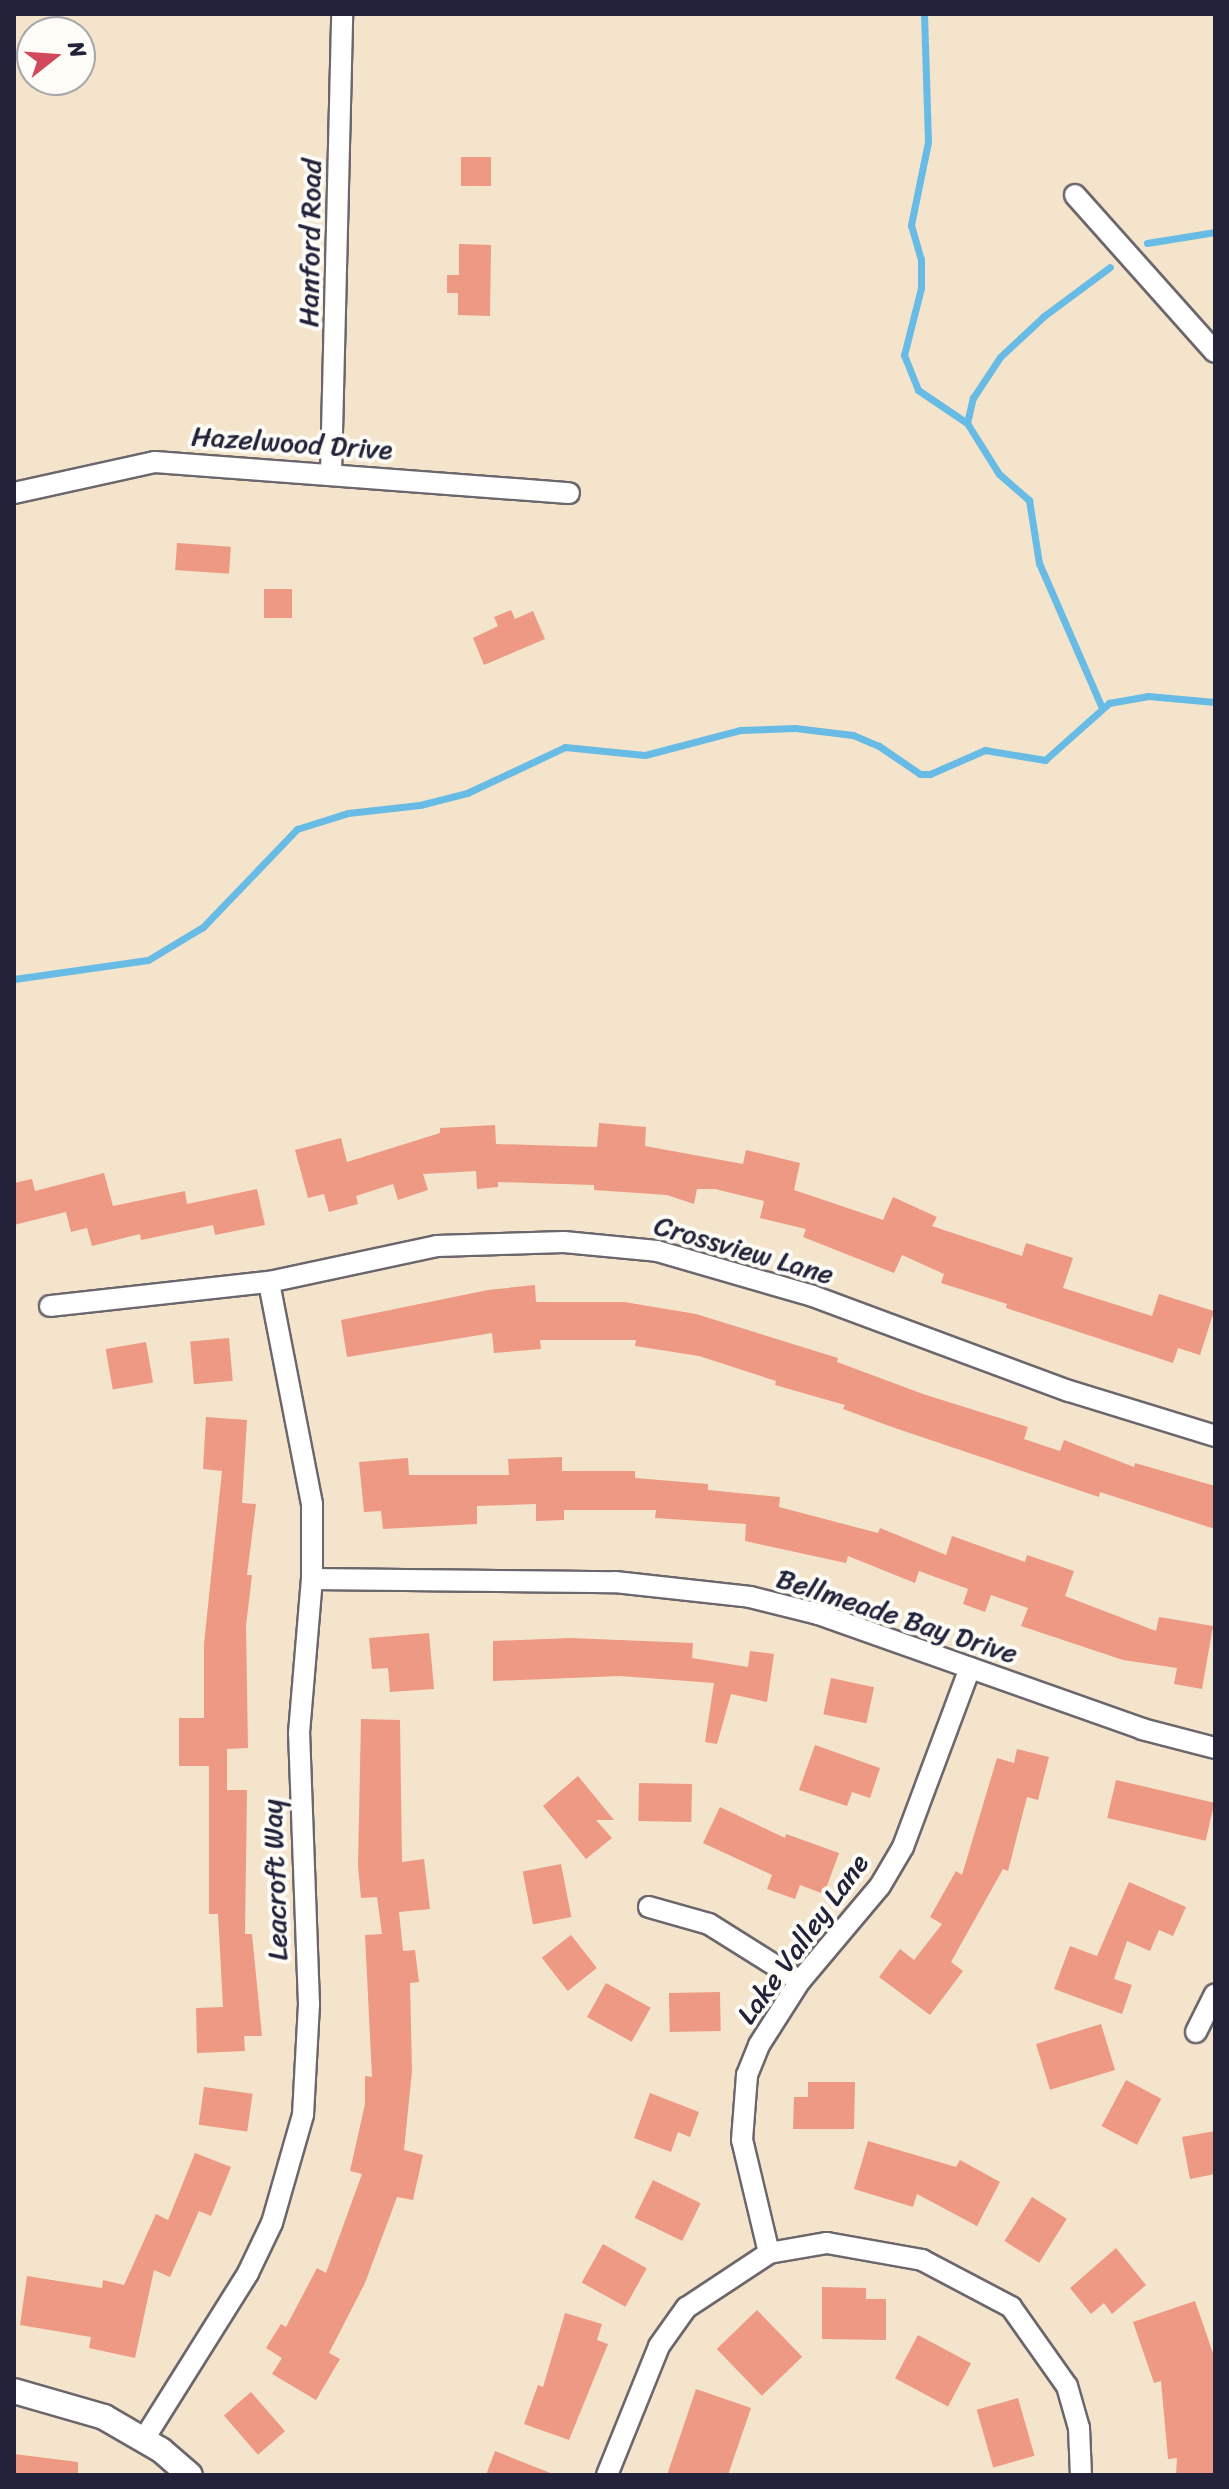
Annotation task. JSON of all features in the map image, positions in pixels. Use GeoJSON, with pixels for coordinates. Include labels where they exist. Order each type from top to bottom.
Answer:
{"type":"FeatureCollection","features":[{"type":"Feature","properties":{"kind":"street","name":"Hanford Road"},"geometry":{"type":"LineString","coordinates":[[331,473],[342,14]]}},
{"type":"Feature","properties":{"kind":"street"},"geometry":{"type":"LineString","coordinates":[[1075,195],[1215,352]]}},
{"type":"Feature","properties":{"kind":"street","name":"Hazelwood Drive"},"geometry":{"type":"LineString","coordinates":[[14,493],[155,462],[569,493]]}},
{"type":"Feature","properties":{"kind":"street","name":"Crossview Lane"},"geometry":{"type":"LineString","coordinates":[[50,1306],[269,1282],[394,1252],[483,1243],[564,1242],[657,1251],[813,1296],[1069,1391],[1215,1436]]}},
{"type":"Feature","properties":{"kind":"street","name":"Leacroft Way"},"geometry":{"type":"LineString","coordinates":[[144,2439],[248,2273],[282,2194],[303,2115],[309,2004],[299,1733],[312,1579],[312,1504],[269,1282]]}},
{"type":"Feature","properties":{"kind":"street","name":"Bellmeade Bay Drive"},"geometry":{"type":"LineString","coordinates":[[312,1579],[685,1587],[818,1614],[1142,1729],[1215,1748]]}},
{"type":"Feature","properties":{"kind":"street","name":"Lake Valley Lane"},"geometry":{"type":"LineString","coordinates":[[769,2253],[745,2165],[741,2110],[759,2045],[800,1981],[880,1886],[903,1847],[970,1668]]}},
{"type":"Feature","properties":{"kind":"street"},"geometry":{"type":"LineString","coordinates":[[649,1907],[709,1924],[800,1981]]}},
{"type":"Feature","properties":{"kind":"street"},"geometry":{"type":"LineString","coordinates":[[1196,2032],[1215,1994]]}},
{"type":"Feature","properties":{"kind":"street"},"geometry":{"type":"LineString","coordinates":[[607,2475],[640,2386],[677,2321],[722,2281],[769,2253],[827,2243],[871,2247],[922,2260],[1011,2307],[1067,2386],[1079,2428],[1081,2475]]}},
{"type":"Feature","properties":{"kind":"street"},"geometry":{"type":"LineString","coordinates":[[14,2391],[104,2417],[144,2439],[190,2475]]}},
{"type":"Feature","properties":{"kind":"building"},"geometry":{"type":"Polygon","coordinates":[[[461,157],[491,157],[491,186],[461,186],[461,157]]]}},
{"type":"Feature","properties":{"kind":"building"},"geometry":{"type":"Polygon","coordinates":[[[459,244],[491,245],[490,316],[458,315],[458,293],[447,293],[447,275],[459,275],[459,244]]]}},
{"type":"Feature","properties":{"kind":"building"},"geometry":{"type":"Polygon","coordinates":[[[177,543],[231,547],[229,574],[175,570],[177,543]]]}},
{"type":"Feature","properties":{"kind":"building"},"geometry":{"type":"Polygon","coordinates":[[[264,589],[292,589],[292,618],[264,618],[264,589]]]}},
{"type":"Feature","properties":{"kind":"building"},"geometry":{"type":"Polygon","coordinates":[[[511,610],[515,619],[533,611],[545,639],[484,665],[473,638],[498,626],[494,617],[511,610]]]}},
{"type":"Feature","properties":{"kind":"building"},"geometry":{"type":"Polygon","coordinates":[[[599,1123],[646,1127],[645,1146],[743,1164],[746,1150],[800,1163],[794,1190],[883,1220],[893,1197],[937,1217],[932,1226],[1022,1256],[1026,1243],[1073,1258],[1063,1288],[1152,1316],[1159,1294],[1214,1311],[1200,1355],[1178,1348],[1173,1363],[1006,1308],[1007,1304],[941,1283],[944,1274],[902,1255],[894,1273],[803,1237],[806,1229],[760,1218],[764,1201],[715,1189],[697,1189],[694,1204],[667,1195],[594,1190],[594,1185],[498,1182],[498,1187],[477,1189],[476,1171],[423,1174],[428,1190],[398,1200],[393,1184],[356,1196],[358,1204],[329,1212],[324,1194],[308,1198],[295,1150],[341,1138],[347,1162],[440,1133],[440,1128],[495,1125],[496,1144],[597,1147],[599,1123]]]}},
{"type":"Feature","properties":{"kind":"building"},"geometry":{"type":"Polygon","coordinates":[[[104,1173],[113,1206],[185,1191],[187,1204],[257,1189],[265,1225],[215,1235],[213,1225],[141,1240],[140,1234],[92,1246],[87,1228],[71,1232],[66,1212],[14,1225],[14,1183],[32,1179],[35,1191],[104,1173]]]}},
{"type":"Feature","properties":{"kind":"building"},"geometry":{"type":"Polygon","coordinates":[[[535,1285],[536,1302],[624,1302],[696,1314],[838,1358],[837,1362],[923,1394],[1028,1427],[1024,1439],[1060,1451],[1064,1440],[1134,1467],[1135,1463],[1215,1486],[1215,1529],[1100,1492],[1099,1497],[892,1427],[843,1409],[845,1405],[775,1385],[776,1381],[699,1356],[635,1346],[636,1340],[540,1340],[541,1349],[494,1353],[492,1333],[347,1357],[341,1320],[488,1290],[535,1285]]]}},
{"type":"Feature","properties":{"kind":"building"},"geometry":{"type":"Polygon","coordinates":[[[229,1338],[233,1381],[194,1384],[190,1341],[229,1338]]]}},
{"type":"Feature","properties":{"kind":"building"},"geometry":{"type":"Polygon","coordinates":[[[146,1342],[153,1382],[113,1389],[106,1349],[146,1342]]]}},
{"type":"Feature","properties":{"kind":"building"},"geometry":{"type":"Polygon","coordinates":[[[206,1417],[247,1420],[242,1503],[256,1504],[247,1575],[252,1575],[246,1626],[248,1748],[227,1749],[227,1790],[247,1790],[245,1934],[252,1934],[262,2036],[244,2036],[245,2051],[197,2053],[196,2008],[223,2007],[218,1914],[209,1914],[209,1766],[179,1766],[179,1718],[204,1718],[204,1644],[222,1471],[203,1469],[206,1417]]]}},
{"type":"Feature","properties":{"kind":"building"},"geometry":{"type":"Polygon","coordinates":[[[562,1457],[562,1471],[635,1471],[635,1478],[708,1484],[708,1490],[780,1497],[779,1507],[878,1533],[880,1528],[946,1555],[952,1536],[1025,1562],[1027,1555],[1074,1571],[1065,1596],[1156,1631],[1159,1617],[1213,1626],[1202,1689],[1174,1684],[1177,1668],[1123,1660],[1021,1626],[1028,1608],[991,1595],[985,1612],[963,1604],[968,1589],[919,1571],[915,1583],[848,1556],[846,1563],[745,1541],[746,1524],[655,1518],[656,1510],[564,1510],[564,1520],[536,1521],[536,1504],[477,1506],[477,1524],[383,1529],[381,1511],[364,1512],[359,1462],[408,1458],[409,1475],[509,1475],[508,1459],[562,1457]]]}},
{"type":"Feature","properties":{"kind":"building"},"geometry":{"type":"Polygon","coordinates":[[[429,1633],[434,1689],[390,1692],[388,1668],[372,1669],[369,1638],[429,1633]]]}},
{"type":"Feature","properties":{"kind":"building"},"geometry":{"type":"Polygon","coordinates":[[[570,1638],[693,1643],[692,1658],[748,1667],[750,1651],[774,1654],[767,1702],[731,1694],[717,1744],[705,1742],[714,1683],[620,1676],[493,1681],[493,1641],[570,1638]]]}},
{"type":"Feature","properties":{"kind":"building"},"geometry":{"type":"Polygon","coordinates":[[[831,1678],[874,1687],[866,1723],[823,1714],[831,1678]]]}},
{"type":"Feature","properties":{"kind":"building"},"geometry":{"type":"Polygon","coordinates":[[[361,1719],[400,1720],[402,1862],[424,1859],[430,1909],[399,1912],[403,1951],[415,1950],[419,1982],[410,1983],[412,2071],[404,2150],[423,2155],[413,2200],[397,2197],[365,2283],[329,2353],[340,2359],[316,2400],[272,2374],[282,2358],[266,2348],[281,2324],[286,2327],[317,2268],[326,2273],[362,2174],[350,2171],[365,2104],[365,2076],[372,2077],[365,1935],[382,1934],[377,1897],[361,1898],[358,1866],[361,1719]]]}},
{"type":"Feature","properties":{"kind":"building"},"geometry":{"type":"Polygon","coordinates":[[[815,1745],[880,1768],[870,1798],[852,1792],[847,1806],[799,1790],[815,1745]]]}},
{"type":"Feature","properties":{"kind":"building"},"geometry":{"type":"Polygon","coordinates":[[[1017,1749],[1049,1757],[1038,1800],[1027,1797],[1008,1871],[1003,1869],[951,1962],[963,1971],[930,2015],[879,1977],[900,1949],[914,1960],[942,1924],[930,1917],[956,1871],[962,1875],[997,1758],[1014,1763],[1017,1749]]]}},
{"type":"Feature","properties":{"kind":"building"},"geometry":{"type":"Polygon","coordinates":[[[578,1776],[614,1820],[596,1820],[612,1838],[586,1859],[543,1806],[578,1776]]]}},
{"type":"Feature","properties":{"kind":"building"},"geometry":{"type":"Polygon","coordinates":[[[1116,1780],[1214,1803],[1206,1841],[1107,1818],[1116,1780]]]}},
{"type":"Feature","properties":{"kind":"building"},"geometry":{"type":"Polygon","coordinates":[[[639,1783],[692,1784],[691,1822],[638,1821],[639,1783]]]}},
{"type":"Feature","properties":{"kind":"building"},"geometry":{"type":"Polygon","coordinates":[[[720,1807],[785,1838],[786,1834],[839,1853],[824,1894],[800,1885],[795,1899],[767,1889],[772,1875],[703,1843],[720,1807]]]}},
{"type":"Feature","properties":{"kind":"building"},"geometry":{"type":"Polygon","coordinates":[[[561,1864],[571,1917],[533,1924],[523,1871],[561,1864]]]}},
{"type":"Feature","properties":{"kind":"building"},"geometry":{"type":"Polygon","coordinates":[[[1129,1882],[1186,1907],[1173,1936],[1159,1930],[1150,1951],[1127,1941],[1114,1979],[1132,1985],[1122,2014],[1054,1989],[1070,1946],[1097,1956],[1129,1882]]]}},
{"type":"Feature","properties":{"kind":"building"},"geometry":{"type":"Polygon","coordinates":[[[571,1935],[597,1968],[568,1991],[542,1958],[571,1935]]]}},
{"type":"Feature","properties":{"kind":"building"},"geometry":{"type":"Polygon","coordinates":[[[606,1983],[651,2008],[632,2042],[587,2017],[606,1983]]]}},
{"type":"Feature","properties":{"kind":"building"},"geometry":{"type":"Polygon","coordinates":[[[720,1992],[721,2031],[670,2032],[669,1993],[720,1992]]]}},
{"type":"Feature","properties":{"kind":"building"},"geometry":{"type":"Polygon","coordinates":[[[1101,2024],[1115,2070],[1050,2090],[1036,2044],[1101,2024]]]}},
{"type":"Feature","properties":{"kind":"building"},"geometry":{"type":"Polygon","coordinates":[[[1126,2080],[1161,2099],[1137,2145],[1102,2126],[1126,2080]]]}},
{"type":"Feature","properties":{"kind":"building"},"geometry":{"type":"Polygon","coordinates":[[[808,2082],[855,2082],[854,2129],[793,2129],[794,2097],[808,2097],[808,2082]]]}},
{"type":"Feature","properties":{"kind":"building"},"geometry":{"type":"Polygon","coordinates":[[[204,2087],[253,2094],[247,2131],[199,2125],[204,2087]]]}},
{"type":"Feature","properties":{"kind":"building"},"geometry":{"type":"Polygon","coordinates":[[[650,2093],[699,2112],[690,2137],[678,2132],[671,2152],[634,2138],[650,2093]]]}},
{"type":"Feature","properties":{"kind":"building"},"geometry":{"type":"Polygon","coordinates":[[[1215,2131],[1215,2174],[1190,2179],[1182,2137],[1215,2131]]]}},
{"type":"Feature","properties":{"kind":"building"},"geometry":{"type":"Polygon","coordinates":[[[868,2141],[956,2167],[960,2160],[1000,2182],[977,2226],[917,2194],[913,2207],[854,2189],[868,2141]]]}},
{"type":"Feature","properties":{"kind":"building"},"geometry":{"type":"Polygon","coordinates":[[[195,2153],[231,2167],[211,2216],[199,2211],[170,2277],[154,2270],[135,2358],[89,2348],[91,2337],[20,2325],[27,2276],[102,2288],[103,2280],[124,2285],[156,2214],[168,2220],[195,2153]]]}},
{"type":"Feature","properties":{"kind":"building"},"geometry":{"type":"Polygon","coordinates":[[[653,2180],[701,2203],[682,2241],[635,2218],[653,2180]]]}},
{"type":"Feature","properties":{"kind":"building"},"geometry":{"type":"Polygon","coordinates":[[[1032,2197],[1067,2219],[1039,2263],[1004,2241],[1032,2197]]]}},
{"type":"Feature","properties":{"kind":"building"},"geometry":{"type":"Polygon","coordinates":[[[603,2244],[647,2268],[625,2307],[582,2282],[603,2244]]]}},
{"type":"Feature","properties":{"kind":"building"},"geometry":{"type":"Polygon","coordinates":[[[1116,2248],[1146,2285],[1112,2314],[1104,2303],[1091,2314],[1070,2288],[1116,2248]]]}},
{"type":"Feature","properties":{"kind":"building"},"geometry":{"type":"Polygon","coordinates":[[[822,2287],[866,2288],[866,2299],[886,2299],[886,2340],[822,2339],[822,2287]]]}},
{"type":"Feature","properties":{"kind":"building"},"geometry":{"type":"Polygon","coordinates":[[[1195,2301],[1215,2359],[1215,2475],[1176,2475],[1177,2458],[1168,2459],[1161,2381],[1154,2383],[1133,2322],[1195,2301]]]}},
{"type":"Feature","properties":{"kind":"building"},"geometry":{"type":"Polygon","coordinates":[[[757,2310],[802,2357],[762,2396],[717,2349],[757,2310]]]}},
{"type":"Feature","properties":{"kind":"building"},"geometry":{"type":"Polygon","coordinates":[[[565,2313],[602,2324],[597,2340],[608,2344],[569,2440],[524,2424],[538,2385],[543,2387],[565,2313]]]}},
{"type":"Feature","properties":{"kind":"building"},"geometry":{"type":"Polygon","coordinates":[[[918,2335],[971,2363],[948,2406],[895,2378],[918,2335]]]}},
{"type":"Feature","properties":{"kind":"building"},"geometry":{"type":"Polygon","coordinates":[[[696,2389],[751,2408],[728,2475],[667,2475],[696,2389]]]}},
{"type":"Feature","properties":{"kind":"building"},"geometry":{"type":"Polygon","coordinates":[[[251,2392],[285,2431],[258,2455],[224,2416],[251,2392]]]}},
{"type":"Feature","properties":{"kind":"building"},"geometry":{"type":"Polygon","coordinates":[[[1018,2398],[1035,2456],[993,2468],[977,2410],[1018,2398]]]}},
{"type":"Feature","properties":{"kind":"building"},"geometry":{"type":"Polygon","coordinates":[[[495,2451],[553,2474],[553,2475],[486,2475],[495,2451]]]}},
{"type":"Feature","properties":{"kind":"building"},"geometry":{"type":"Polygon","coordinates":[[[14,2454],[78,2462],[78,2475],[14,2475],[14,2454]]]}},
{"type":"Feature","properties":{"kind":"waterway"},"geometry":{"type":"LineString","coordinates":[[924,14],[928,142],[911,225],[921,259],[921,288],[904,355],[918,390],[967,423],[999,474],[1029,500],[1039,563],[1102,708]]}},
{"type":"Feature","properties":{"kind":"waterway"},"geometry":{"type":"LineString","coordinates":[[1147,243],[1215,232]]}},
{"type":"Feature","properties":{"kind":"waterway"},"geometry":{"type":"LineString","coordinates":[[967,423],[973,398],[1000,357],[1044,316],[1110,267]]}},
{"type":"Feature","properties":{"kind":"waterway"},"geometry":{"type":"LineString","coordinates":[[14,979],[148,960],[203,927],[297,829],[348,813],[420,805],[467,793],[565,747],[645,755],[740,730],[795,728],[853,735],[879,746],[920,774],[930,774],[985,750],[1045,760],[1109,703],[1148,696],[1215,702]]}}]}
